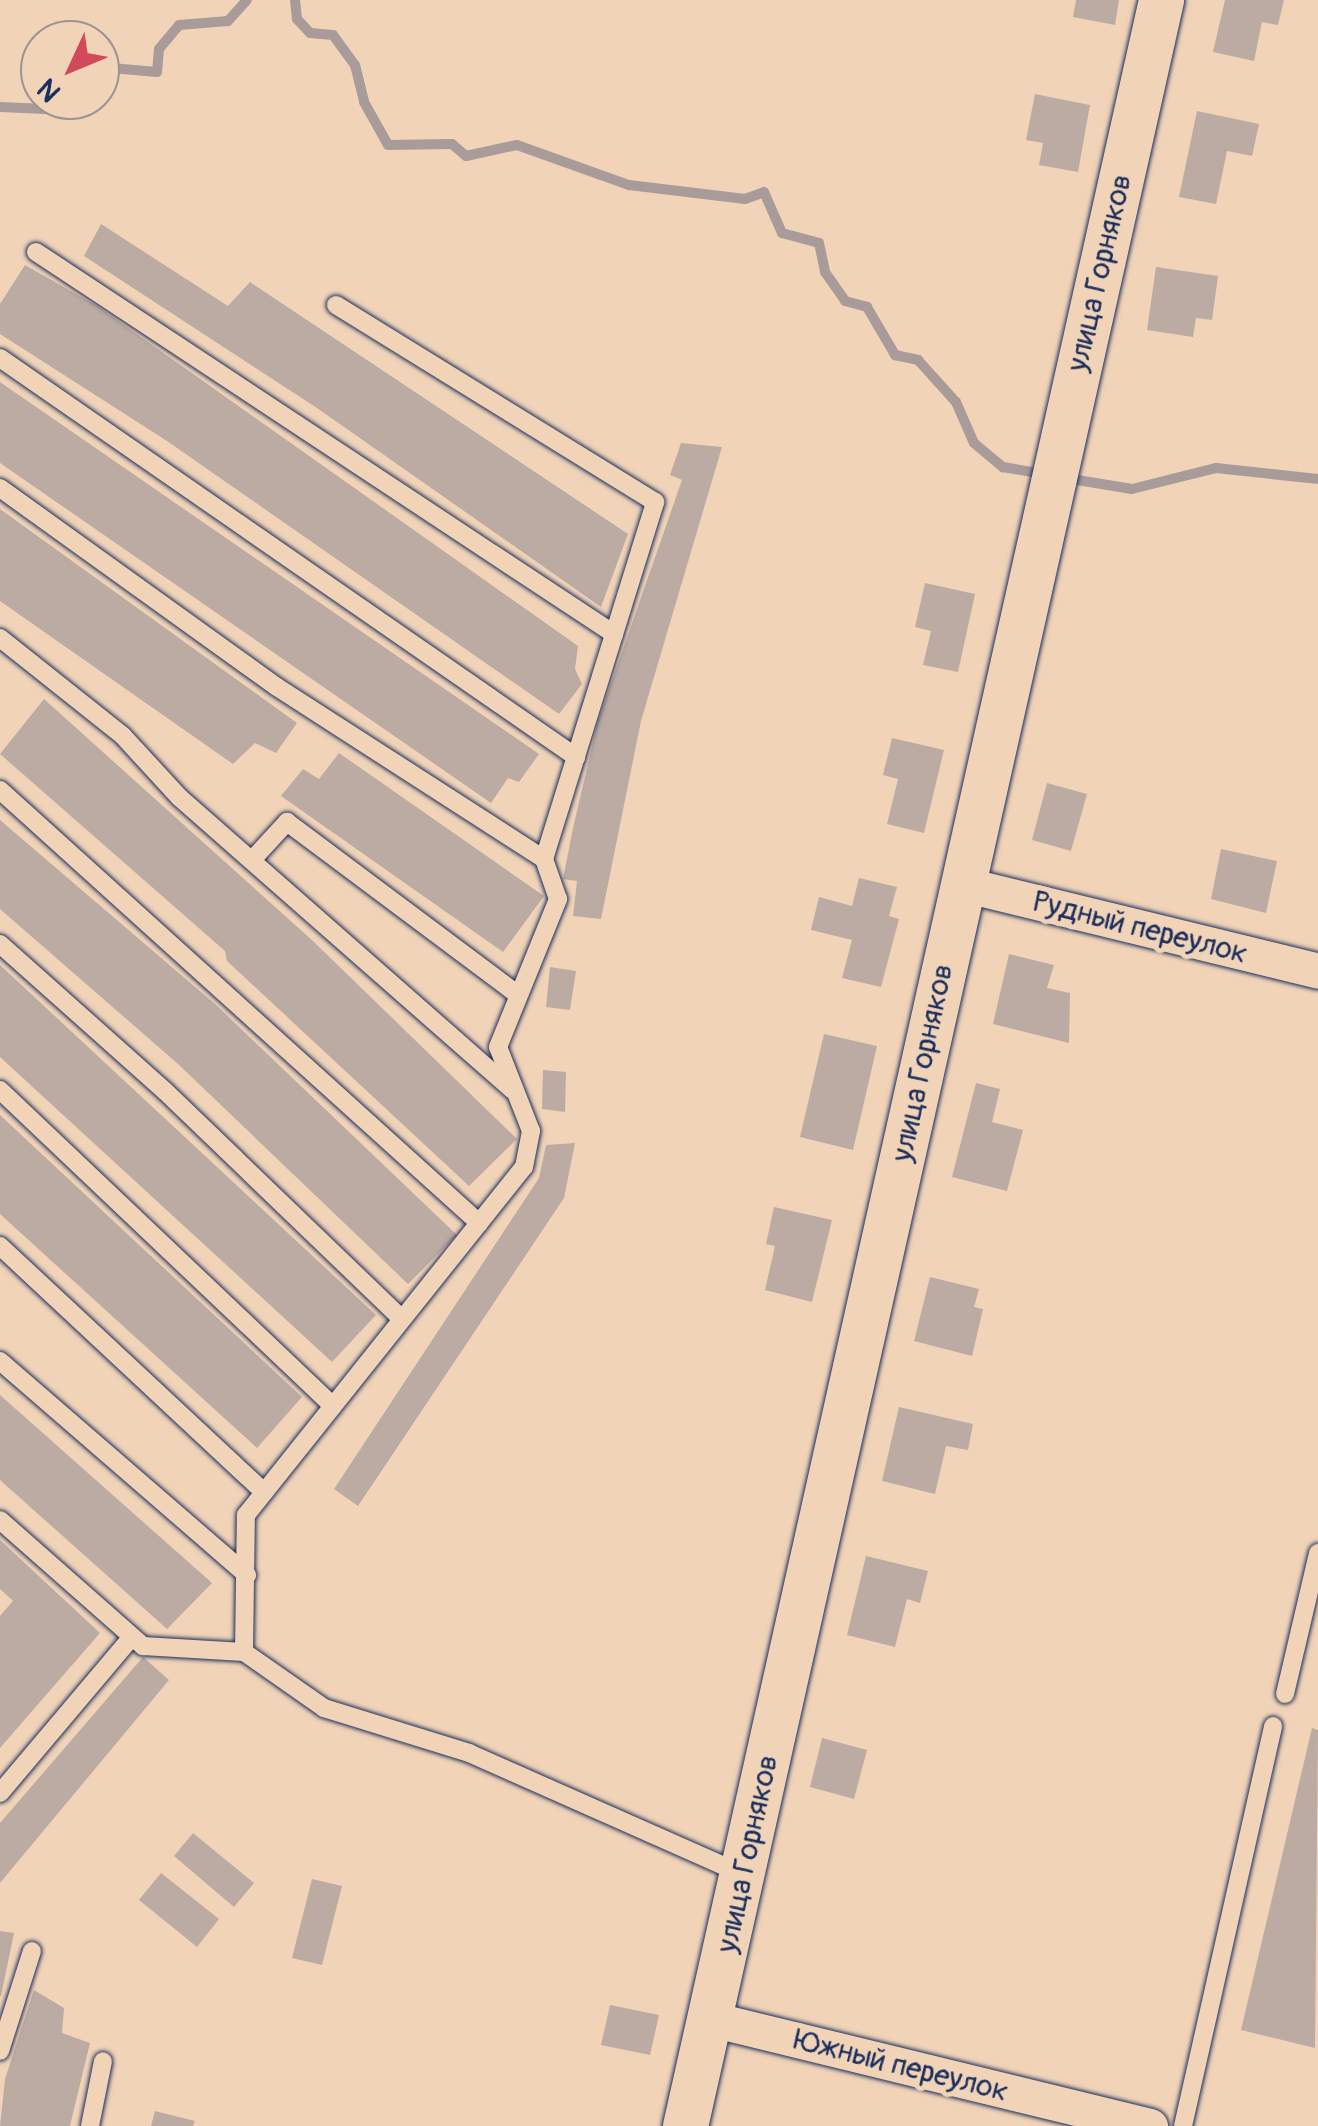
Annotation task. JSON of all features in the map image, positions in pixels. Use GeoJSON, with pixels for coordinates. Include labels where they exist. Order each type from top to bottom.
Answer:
{"type":"FeatureCollection","features":[{"type":"Feature","properties":{"kind":"street","name":"улица Горняков"},"geometry":{"type":"LineString","coordinates":[[684,2126],[1161,0]]}},
{"type":"Feature","properties":{"kind":"street","name":"Рудный переулок"},"geometry":{"type":"LineString","coordinates":[[962,884],[1318,971]]}},
{"type":"Feature","properties":{"kind":"street","name":"Южный переулок"},"geometry":{"type":"LineString","coordinates":[[711,2019],[1065,2116],[1150,2126]]}},
{"type":"Feature","properties":{"kind":"lane"},"geometry":{"type":"LineString","coordinates":[[36,252],[614,634]]}},
{"type":"Feature","properties":{"kind":"lane"},"geometry":{"type":"LineString","coordinates":[[244,1652],[246,1515],[524,1166],[531,1131],[498,1048],[558,899],[544,859],[655,502],[336,305]]}},
{"type":"Feature","properties":{"kind":"lane"},"geometry":{"type":"LineString","coordinates":[[0,358],[576,757]]}},
{"type":"Feature","properties":{"kind":"lane"},"geometry":{"type":"LineString","coordinates":[[0,488],[277,687],[544,859]]}},
{"type":"Feature","properties":{"kind":"lane"},"geometry":{"type":"LineString","coordinates":[[0,638],[123,736],[179,797],[516,1094]]}},
{"type":"Feature","properties":{"kind":"lane"},"geometry":{"type":"LineString","coordinates":[[0,790],[480,1223]]}},
{"type":"Feature","properties":{"kind":"lane"},"geometry":{"type":"LineString","coordinates":[[252,860],[287,822],[517,994]]}},
{"type":"Feature","properties":{"kind":"lane"},"geometry":{"type":"LineString","coordinates":[[0,944],[166,1092],[402,1320]]}},
{"type":"Feature","properties":{"kind":"lane"},"geometry":{"type":"LineString","coordinates":[[0,1090],[333,1406]]}},
{"type":"Feature","properties":{"kind":"lane"},"geometry":{"type":"LineString","coordinates":[[0,1246],[264,1492]]}},
{"type":"Feature","properties":{"kind":"lane"},"geometry":{"type":"LineString","coordinates":[[0,1361],[248,1575]]}},
{"type":"Feature","properties":{"kind":"lane"},"geometry":{"type":"LineString","coordinates":[[0,1520],[142,1646],[244,1652],[324,1708],[469,1753],[743,1875]]}},
{"type":"Feature","properties":{"kind":"lane"},"geometry":{"type":"LineString","coordinates":[[1285,1694],[1318,1553]]}},
{"type":"Feature","properties":{"kind":"lane"},"geometry":{"type":"LineString","coordinates":[[0,1793],[132,1636]]}},
{"type":"Feature","properties":{"kind":"lane"},"geometry":{"type":"LineString","coordinates":[[1183,2126],[1274,1726]]}},
{"type":"Feature","properties":{"kind":"lane"},"geometry":{"type":"LineString","coordinates":[[0,2051],[32,1950]]}},
{"type":"Feature","properties":{"kind":"lane"},"geometry":{"type":"LineString","coordinates":[[90,2126],[103,2061]]}},
{"type":"Feature","properties":{"kind":"building"},"geometry":{"type":"Polygon","coordinates":[[[1076,0],[1119,0],[1115,25],[1073,17],[1076,0]]]}},
{"type":"Feature","properties":{"kind":"building"},"geometry":{"type":"Polygon","coordinates":[[[1225,0],[1284,0],[1278,25],[1262,22],[1254,61],[1213,52],[1225,0]]]}},
{"type":"Feature","properties":{"kind":"building"},"geometry":{"type":"Polygon","coordinates":[[[1035,94],[1090,105],[1078,172],[1039,165],[1043,143],[1026,140],[1035,94]]]}},
{"type":"Feature","properties":{"kind":"building"},"geometry":{"type":"Polygon","coordinates":[[[1197,111],[1259,124],[1252,156],[1227,151],[1216,204],[1179,197],[1197,111]]]}},
{"type":"Feature","properties":{"kind":"building"},"geometry":{"type":"Polygon","coordinates":[[[101,224],[228,306],[250,282],[628,534],[601,607],[317,408],[84,256],[101,224]]]}},
{"type":"Feature","properties":{"kind":"building"},"geometry":{"type":"Polygon","coordinates":[[[25,265],[97,306],[578,646],[575,669],[582,684],[559,714],[167,441],[0,334],[0,304],[25,265]]]}},
{"type":"Feature","properties":{"kind":"building"},"geometry":{"type":"Polygon","coordinates":[[[1156,267],[1218,276],[1212,320],[1196,318],[1193,337],[1147,330],[1156,267]]]}},
{"type":"Feature","properties":{"kind":"building"},"geometry":{"type":"Polygon","coordinates":[[[0,382],[539,754],[519,782],[508,778],[491,803],[0,463],[0,382]]]}},
{"type":"Feature","properties":{"kind":"building"},"geometry":{"type":"Polygon","coordinates":[[[681,443],[722,447],[641,721],[601,919],[573,916],[577,881],[563,879],[573,828],[598,721],[682,480],[670,475],[681,443]]]}},
{"type":"Feature","properties":{"kind":"building"},"geometry":{"type":"Polygon","coordinates":[[[0,509],[297,723],[276,753],[255,743],[233,764],[0,601],[0,509]]]}},
{"type":"Feature","properties":{"kind":"building"},"geometry":{"type":"Polygon","coordinates":[[[925,583],[975,594],[958,672],[923,665],[931,631],[915,627],[925,583]]]}},
{"type":"Feature","properties":{"kind":"building"},"geometry":{"type":"Polygon","coordinates":[[[44,699],[313,941],[517,1139],[469,1186],[227,961],[225,951],[0,754],[44,699]]]}},
{"type":"Feature","properties":{"kind":"building"},"geometry":{"type":"Polygon","coordinates":[[[892,738],[944,750],[924,833],[887,824],[898,779],[883,775],[892,738]]]}},
{"type":"Feature","properties":{"kind":"building"},"geometry":{"type":"Polygon","coordinates":[[[339,753],[544,896],[503,952],[281,796],[303,769],[319,779],[339,753]]]}},
{"type":"Feature","properties":{"kind":"building"},"geometry":{"type":"Polygon","coordinates":[[[1047,783],[1087,794],[1071,851],[1032,840],[1047,783]]]}},
{"type":"Feature","properties":{"kind":"building"},"geometry":{"type":"Polygon","coordinates":[[[0,820],[215,1004],[457,1235],[408,1284],[178,1064],[0,909],[0,820]]]}},
{"type":"Feature","properties":{"kind":"building"},"geometry":{"type":"Polygon","coordinates":[[[1221,849],[1277,861],[1266,913],[1211,899],[1221,849]]]}},
{"type":"Feature","properties":{"kind":"building"},"geometry":{"type":"Polygon","coordinates":[[[859,878],[897,887],[889,916],[899,919],[881,987],[842,978],[852,940],[811,930],[819,897],[852,906],[859,878]]]}},
{"type":"Feature","properties":{"kind":"building"},"geometry":{"type":"Polygon","coordinates":[[[1009,954],[1054,965],[1047,988],[1070,993],[1069,1043],[993,1024],[1009,954]]]}},
{"type":"Feature","properties":{"kind":"building"},"geometry":{"type":"Polygon","coordinates":[[[0,965],[376,1315],[332,1362],[0,1057],[0,965]]]}},
{"type":"Feature","properties":{"kind":"building"},"geometry":{"type":"Polygon","coordinates":[[[550,967],[576,971],[570,1010],[546,1007],[550,967]]]}},
{"type":"Feature","properties":{"kind":"building"},"geometry":{"type":"Polygon","coordinates":[[[824,1034],[877,1046],[853,1150],[800,1137],[824,1034]]]}},
{"type":"Feature","properties":{"kind":"building"},"geometry":{"type":"Polygon","coordinates":[[[543,1070],[566,1072],[565,1112],[542,1109],[543,1070]]]}},
{"type":"Feature","properties":{"kind":"building"},"geometry":{"type":"Polygon","coordinates":[[[976,1083],[1000,1089],[992,1122],[1023,1130],[1007,1191],[952,1177],[976,1083]]]}},
{"type":"Feature","properties":{"kind":"building"},"geometry":{"type":"Polygon","coordinates":[[[0,1115],[302,1397],[257,1448],[0,1214],[0,1115]]]}},
{"type":"Feature","properties":{"kind":"building"},"geometry":{"type":"Polygon","coordinates":[[[575,1143],[564,1198],[358,1506],[334,1489],[539,1178],[546,1145],[575,1143]]]}},
{"type":"Feature","properties":{"kind":"building"},"geometry":{"type":"Polygon","coordinates":[[[774,1207],[832,1220],[812,1302],[765,1290],[775,1246],[766,1244],[774,1207]]]}},
{"type":"Feature","properties":{"kind":"building"},"geometry":{"type":"Polygon","coordinates":[[[930,1277],[979,1289],[974,1307],[983,1309],[972,1356],[914,1341],[930,1277]]]}},
{"type":"Feature","properties":{"kind":"building"},"geometry":{"type":"Polygon","coordinates":[[[0,1395],[212,1583],[167,1629],[0,1480],[0,1395]]]}},
{"type":"Feature","properties":{"kind":"building"},"geometry":{"type":"Polygon","coordinates":[[[899,1407],[973,1424],[968,1450],[946,1446],[935,1494],[882,1481],[899,1407]]]}},
{"type":"Feature","properties":{"kind":"building"},"geometry":{"type":"Polygon","coordinates":[[[0,1540],[100,1633],[0,1748],[0,1616],[13,1601],[0,1589],[0,1540]]]}},
{"type":"Feature","properties":{"kind":"building"},"geometry":{"type":"Polygon","coordinates":[[[866,1556],[928,1571],[920,1603],[907,1599],[895,1647],[847,1635],[866,1556]]]}},
{"type":"Feature","properties":{"kind":"building"},"geometry":{"type":"Polygon","coordinates":[[[143,1657],[169,1680],[0,1883],[0,1823],[143,1657]]]}},
{"type":"Feature","properties":{"kind":"building"},"geometry":{"type":"Polygon","coordinates":[[[1312,1728],[1318,1730],[1315,2048],[1241,2030],[1312,1728]]]}},
{"type":"Feature","properties":{"kind":"building"},"geometry":{"type":"Polygon","coordinates":[[[822,1738],[867,1750],[854,1799],[810,1787],[822,1738]]]}},
{"type":"Feature","properties":{"kind":"building"},"geometry":{"type":"Polygon","coordinates":[[[193,1833],[254,1883],[234,1907],[174,1856],[193,1833]]]}},
{"type":"Feature","properties":{"kind":"building"},"geometry":{"type":"Polygon","coordinates":[[[161,1873],[219,1919],[197,1947],[139,1900],[161,1873]]]}},
{"type":"Feature","properties":{"kind":"building"},"geometry":{"type":"Polygon","coordinates":[[[312,1879],[342,1886],[322,1965],[292,1958],[312,1879]]]}},
{"type":"Feature","properties":{"kind":"building"},"geometry":{"type":"Polygon","coordinates":[[[0,1931],[14,1933],[1,1996],[0,1996],[0,1931]]]}},
{"type":"Feature","properties":{"kind":"building"},"geometry":{"type":"Polygon","coordinates":[[[34,1990],[64,2008],[62,2033],[90,2043],[70,2126],[0,2126],[5,2079],[34,1990]]]}},
{"type":"Feature","properties":{"kind":"building"},"geometry":{"type":"Polygon","coordinates":[[[610,2005],[659,2015],[650,2055],[601,2045],[610,2005]]]}},
{"type":"Feature","properties":{"kind":"building"},"geometry":{"type":"Polygon","coordinates":[[[155,2111],[195,2121],[193,2126],[151,2126],[155,2111]]]}},
{"type":"Feature","properties":{"kind":"waterway"},"geometry":{"type":"LineString","coordinates":[[120,69],[157,72],[159,49],[179,25],[228,21],[247,0]]}},
{"type":"Feature","properties":{"kind":"waterway"},"geometry":{"type":"LineString","coordinates":[[295,0],[297,19],[310,33],[333,35],[355,65],[364,102],[388,145],[452,144],[466,156],[517,145],[629,185],[745,199],[764,192],[782,233],[819,243],[825,272],[845,301],[867,307],[895,355],[918,360],[956,402],[974,443],[1003,467],[1043,474]]}},
{"type":"Feature","properties":{"kind":"waterway"},"geometry":{"type":"LineString","coordinates":[[0,107],[20,108]]}},
{"type":"Feature","properties":{"kind":"waterway"},"geometry":{"type":"LineString","coordinates":[[1065,478],[1132,489],[1216,468],[1318,479]]}}]}
